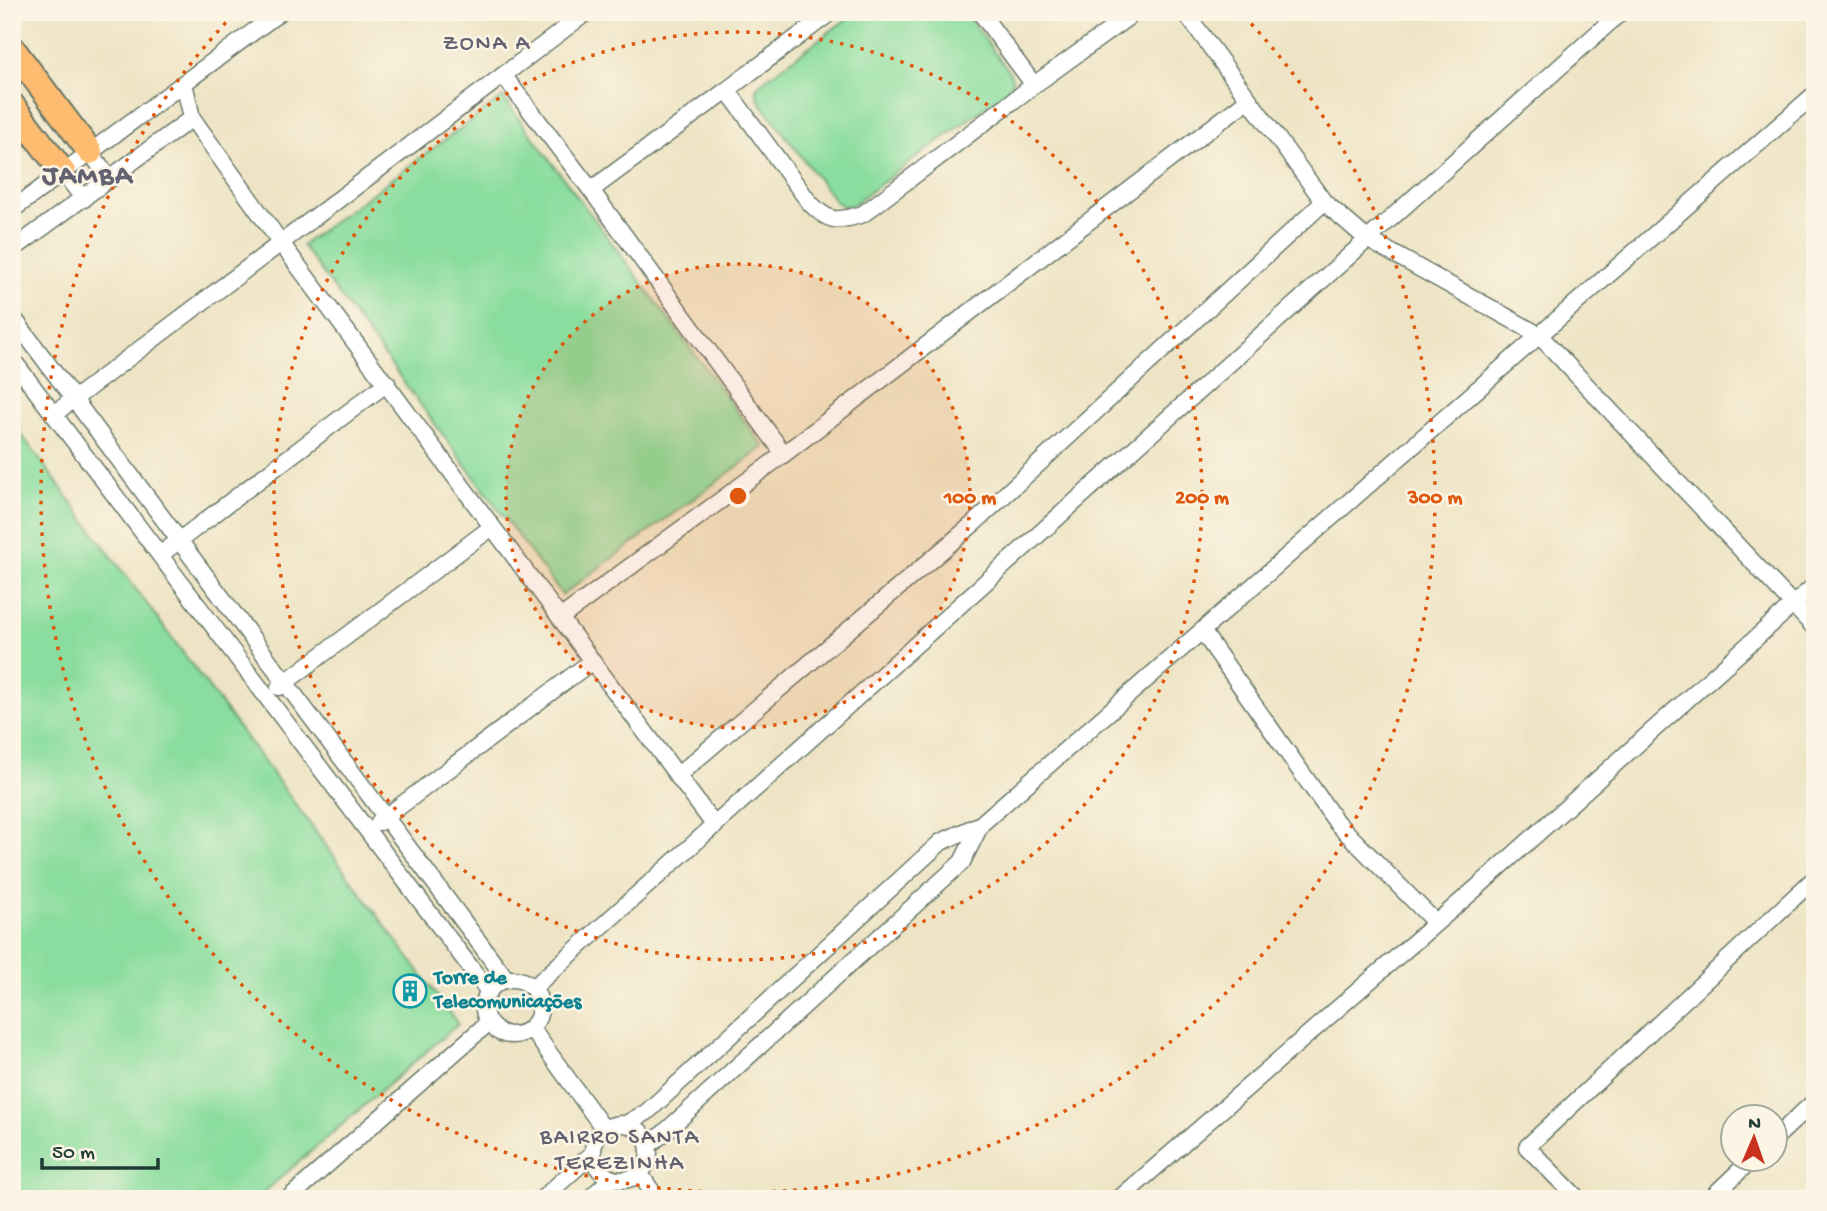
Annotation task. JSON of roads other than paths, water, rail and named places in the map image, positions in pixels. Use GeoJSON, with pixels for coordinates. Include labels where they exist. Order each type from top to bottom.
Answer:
{"type":"FeatureCollection","features":[{"type":"Feature","properties":{"kind":"main road"},"geometry":{"type":"LineString","coordinates":[[12,48],[90,152]]}},
{"type":"Feature","properties":{"kind":"main road"},"geometry":{"type":"LineString","coordinates":[[12,105],[63,172]]}},
{"type":"Feature","properties":{"kind":"street"},"geometry":{"type":"LineString","coordinates":[[12,210],[280,12]]}},
{"type":"Feature","properties":{"kind":"street"},"geometry":{"type":"LineString","coordinates":[[54,414],[587,12]]}},
{"type":"Feature","properties":{"kind":"street"},"geometry":{"type":"LineString","coordinates":[[591,190],[831,12]]}},
{"type":"Feature","properties":{"kind":"street"},"geometry":{"type":"LineString","coordinates":[[980,12],[1034,85]]}},
{"type":"Feature","properties":{"kind":"street"},"geometry":{"type":"LineString","coordinates":[[727,90],[823,218],[842,221],[863,215],[1135,12]]}},
{"type":"Feature","properties":{"kind":"street"},"geometry":{"type":"LineString","coordinates":[[1185,12],[1324,202],[1367,239],[1539,335],[1815,628]]}},
{"type":"Feature","properties":{"kind":"street"},"geometry":{"type":"LineString","coordinates":[[533,988],[1621,12]]}},
{"type":"Feature","properties":{"kind":"street"},"geometry":{"type":"LineString","coordinates":[[503,75],[591,190],[784,454]]}},
{"type":"Feature","properties":{"kind":"street"},"geometry":{"type":"LineString","coordinates":[[184,83],[192,118],[281,243],[715,826]]}},
{"type":"Feature","properties":{"kind":"street"},"geometry":{"type":"LineString","coordinates":[[626,1124],[647,1112],[941,842],[981,824],[1815,94]]}},
{"type":"Feature","properties":{"kind":"street"},"geometry":{"type":"LineString","coordinates":[[560,618],[784,454],[1249,99]]}},
{"type":"Feature","properties":{"kind":"street"},"geometry":{"type":"LineString","coordinates":[[12,250],[192,118]]}},
{"type":"Feature","properties":{"kind":"street"},"geometry":{"type":"LineString","coordinates":[[90,152],[110,179]]}},
{"type":"Feature","properties":{"kind":"street"},"geometry":{"type":"LineString","coordinates":[[63,172],[84,199]]}},
{"type":"Feature","properties":{"kind":"street"},"geometry":{"type":"LineString","coordinates":[[677,776],[973,524],[1324,202]]}},
{"type":"Feature","properties":{"kind":"street"},"geometry":{"type":"LineString","coordinates":[[12,316],[507,980]]}},
{"type":"Feature","properties":{"kind":"street"},"geometry":{"type":"LineString","coordinates":[[12,359],[489,992]]}},
{"type":"Feature","properties":{"kind":"street"},"geometry":{"type":"LineString","coordinates":[[160,555],[387,383]]}},
{"type":"Feature","properties":{"kind":"street"},"geometry":{"type":"LineString","coordinates":[[267,697],[492,527]]}},
{"type":"Feature","properties":{"kind":"street"},"geometry":{"type":"LineString","coordinates":[[1119,1199],[1436,923],[1815,585]]}},
{"type":"Feature","properties":{"kind":"street"},"geometry":{"type":"LineString","coordinates":[[1202,631],[1337,823],[1436,923]]}},
{"type":"Feature","properties":{"kind":"street"},"geometry":{"type":"LineString","coordinates":[[367,831],[592,661]]}},
{"type":"Feature","properties":{"kind":"street"},"geometry":{"type":"LineString","coordinates":[[649,1145],[962,862],[981,824]]}},
{"type":"Feature","properties":{"kind":"street"},"geometry":{"type":"LineString","coordinates":[[941,842],[962,862]]}},
{"type":"Feature","properties":{"kind":"street"},"geometry":{"type":"LineString","coordinates":[[1578,1199],[1527,1147],[1815,878]]}},
{"type":"Feature","properties":{"kind":"street"},"geometry":{"type":"LineString","coordinates":[[507,980],[521,980],[533,988],[541,1004],[537,1022],[525,1033],[501,1033],[488,1023],[484,1007],[493,986],[507,980]]}},
{"type":"Feature","properties":{"kind":"street"},"geometry":{"type":"LineString","coordinates":[[288,1199],[488,1023]]}},
{"type":"Feature","properties":{"kind":"street"},"geometry":{"type":"LineString","coordinates":[[531,1028],[604,1129]]}},
{"type":"Feature","properties":{"kind":"street"},"geometry":{"type":"LineString","coordinates":[[1788,1126],[1815,1101]]}},
{"type":"Feature","properties":{"kind":"street"},"geometry":{"type":"LineString","coordinates":[[542,1199],[592,1154],[597,1137],[604,1129],[626,1124],[640,1131],[649,1145],[648,1160],[640,1174],[626,1180],[611,1179],[598,1169],[592,1154]]}},
{"type":"Feature","properties":{"kind":"street"},"geometry":{"type":"LineString","coordinates":[[1710,1199],[1739,1172]]}},
{"type":"Feature","properties":{"kind":"street"},"geometry":{"type":"LineString","coordinates":[[640,1174],[657,1199]]}},
{"type":"Feature","properties":{"kind":"street"},"geometry":{"type":"LineString","coordinates":[[589,1199],[611,1179]]}},
{"type":"Feature","properties":{"kind":"place","name":"Torre de Telecomunicações"},"geometry":{"type":"Point","coordinates":[410,991]}},
{"type":"Feature","properties":{"kind":"district","name":"ZONA A"},"geometry":{"type":"Point","coordinates":[487,44]}},
{"type":"Feature","properties":{"kind":"district","name":"JAMBA"},"geometry":{"type":"Point","coordinates":[88,177]}},
{"type":"Feature","properties":{"kind":"district","name":"BAIRRO SANTA TEREZINHA"},"geometry":{"type":"Point","coordinates":[620,1151]}}]}
